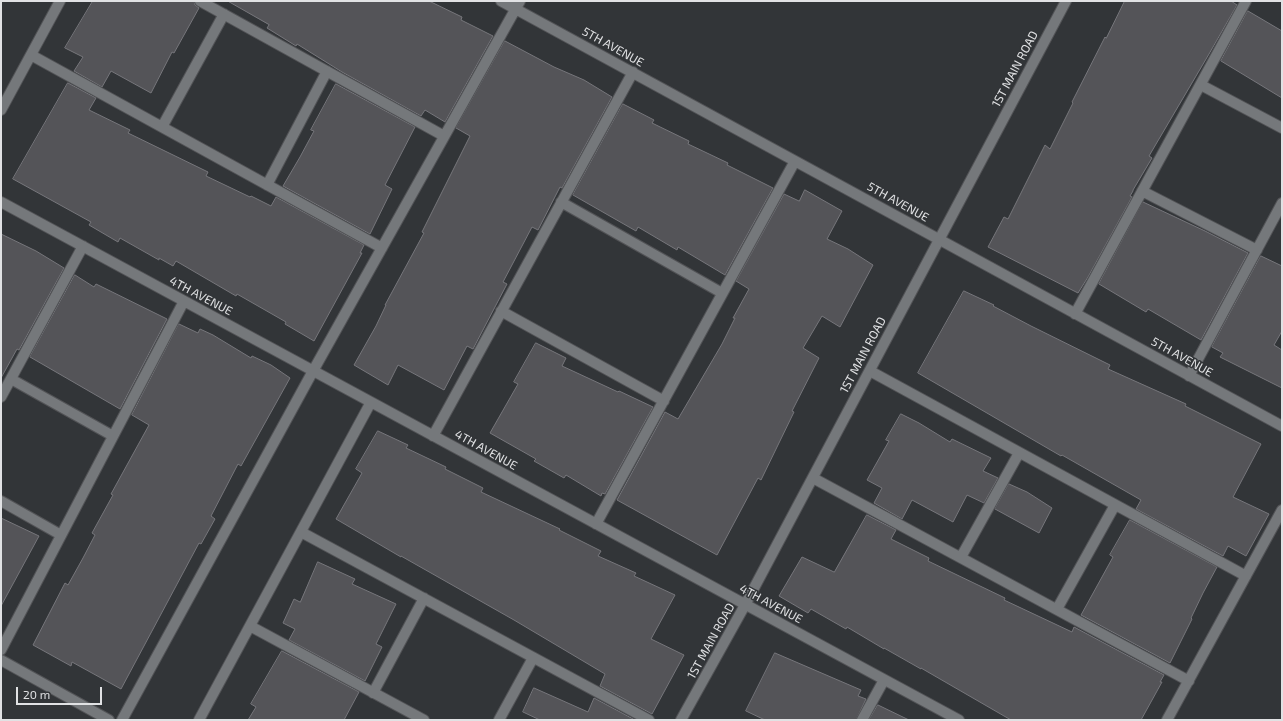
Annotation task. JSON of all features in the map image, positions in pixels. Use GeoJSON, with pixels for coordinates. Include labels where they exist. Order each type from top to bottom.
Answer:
{"type":"FeatureCollection","features":[{"type":"Feature","properties":{"kind":"street"},"geometry":{"type":"LineString","coordinates":[[1,110],[60,1]]}},
{"type":"Feature","properties":{"kind":"street"},"geometry":{"type":"LineString","coordinates":[[200,1],[444,136]]}},
{"type":"Feature","properties":{"kind":"street","name":"5TH AVENUE"},"geometry":{"type":"LineString","coordinates":[[501,1],[518,5],[633,72],[1282,426]]}},
{"type":"Feature","properties":{"kind":"street","name":"1ST MAIN ROAD"},"geometry":{"type":"LineString","coordinates":[[681,720],[746,605],[1066,1]]}},
{"type":"Feature","properties":{"kind":"street"},"geometry":{"type":"LineString","coordinates":[[1075,314],[1246,1]]}},
{"type":"Feature","properties":{"kind":"street"},"geometry":{"type":"LineString","coordinates":[[122,720],[313,371],[518,5]]}},
{"type":"Feature","properties":{"kind":"street"},"geometry":{"type":"LineString","coordinates":[[162,127],[224,14]]}},
{"type":"Feature","properties":{"kind":"street"},"geometry":{"type":"LineString","coordinates":[[31,55],[382,248]]}},
{"type":"Feature","properties":{"kind":"street"},"geometry":{"type":"LineString","coordinates":[[267,185],[327,71]]}},
{"type":"Feature","properties":{"kind":"street"},"geometry":{"type":"LineString","coordinates":[[433,436],[633,72]]}},
{"type":"Feature","properties":{"kind":"street"},"geometry":{"type":"LineString","coordinates":[[1200,85],[1282,128]]}},
{"type":"Feature","properties":{"kind":"street"},"geometry":{"type":"LineString","coordinates":[[596,524],[795,161]]}},
{"type":"Feature","properties":{"kind":"street"},"geometry":{"type":"LineString","coordinates":[[1142,191],[1257,250]]}},
{"type":"Feature","properties":{"kind":"street","name":"4TH AVENUE"},"geometry":{"type":"LineString","coordinates":[[1,202],[959,720]]}},
{"type":"Feature","properties":{"kind":"street"},"geometry":{"type":"LineString","coordinates":[[561,202],[722,293]]}},
{"type":"Feature","properties":{"kind":"street"},"geometry":{"type":"LineString","coordinates":[[1189,376],[1282,203]]}},
{"type":"Feature","properties":{"kind":"street"},"geometry":{"type":"LineString","coordinates":[[1,397],[83,246]]}},
{"type":"Feature","properties":{"kind":"street"},"geometry":{"type":"LineString","coordinates":[[1,650],[184,302]]}},
{"type":"Feature","properties":{"kind":"street"},"geometry":{"type":"LineString","coordinates":[[501,311],[664,400]]}},
{"type":"Feature","properties":{"kind":"street"},"geometry":{"type":"LineString","coordinates":[[870,371],[1246,576]]}},
{"type":"Feature","properties":{"kind":"street"},"geometry":{"type":"LineString","coordinates":[[11,379],[113,436]]}},
{"type":"Feature","properties":{"kind":"street"},"geometry":{"type":"LineString","coordinates":[[199,720],[371,402]]}},
{"type":"Feature","properties":{"kind":"street"},"geometry":{"type":"LineString","coordinates":[[961,557],[1019,453]]}},
{"type":"Feature","properties":{"kind":"street"},"geometry":{"type":"LineString","coordinates":[[813,478],[1189,681]]}},
{"type":"Feature","properties":{"kind":"street"},"geometry":{"type":"LineString","coordinates":[[1,501],[61,535]]}},
{"type":"Feature","properties":{"kind":"street"},"geometry":{"type":"LineString","coordinates":[[1057,609],[1115,505]]}},
{"type":"Feature","properties":{"kind":"street"},"geometry":{"type":"LineString","coordinates":[[1167,720],[1282,510]]}},
{"type":"Feature","properties":{"kind":"street"},"geometry":{"type":"LineString","coordinates":[[301,532],[649,720]]}},
{"type":"Feature","properties":{"kind":"street"},"geometry":{"type":"LineString","coordinates":[[373,693],[424,598]]}},
{"type":"Feature","properties":{"kind":"street"},"geometry":{"type":"LineString","coordinates":[[250,626],[424,720]]}},
{"type":"Feature","properties":{"kind":"street"},"geometry":{"type":"LineString","coordinates":[[499,720],[533,658]]}},
{"type":"Feature","properties":{"kind":"street"},"geometry":{"type":"LineString","coordinates":[[1,660],[106,719]]}},
{"type":"Feature","properties":{"kind":"street"},"geometry":{"type":"LineString","coordinates":[[862,720],[884,680]]}},
{"type":"Feature","properties":{"kind":"building"},"geometry":{"type":"Polygon","coordinates":[[[93,1],[194,1],[195,5],[199,8],[174,53],[172,52],[151,93],[111,71],[102,87],[74,71],[83,57],[65,48],[93,1]]]}},
{"type":"Feature","properties":{"kind":"building"},"geometry":{"type":"Polygon","coordinates":[[[228,1],[429,1],[462,17],[461,20],[493,36],[445,122],[425,110],[421,116],[342,72],[297,44],[296,46],[267,28],[269,25],[228,1]]]}},
{"type":"Feature","properties":{"kind":"building"},"geometry":{"type":"Polygon","coordinates":[[[1125,1],[1231,1],[1237,5],[1149,156],[1152,158],[1133,190],[1130,196],[1132,197],[1078,293],[988,247],[1004,217],[1008,219],[1045,145],[1050,149],[1073,103],[1072,102],[1125,1]]]}},
{"type":"Feature","properties":{"kind":"building"},"geometry":{"type":"Polygon","coordinates":[[[1248,11],[1282,31],[1282,98],[1221,61],[1248,11]]]}},
{"type":"Feature","properties":{"kind":"building"},"geometry":{"type":"Polygon","coordinates":[[[505,41],[554,67],[584,80],[612,97],[562,188],[560,187],[538,230],[532,227],[503,282],[507,284],[473,349],[467,346],[444,390],[398,365],[388,385],[354,365],[424,233],[422,232],[470,136],[456,128],[505,41]]]}},
{"type":"Feature","properties":{"kind":"building"},"geometry":{"type":"Polygon","coordinates":[[[68,83],[96,98],[89,110],[130,130],[128,133],[208,172],[206,176],[271,206],[276,197],[364,245],[360,253],[362,253],[314,341],[285,324],[286,322],[237,294],[236,296],[176,261],[173,266],[159,258],[159,260],[120,238],[118,242],[89,225],[91,222],[13,179],[68,83]]]}},
{"type":"Feature","properties":{"kind":"building"},"geometry":{"type":"Polygon","coordinates":[[[336,84],[415,127],[385,185],[392,189],[370,234],[283,186],[314,131],[311,130],[336,84]]]}},
{"type":"Feature","properties":{"kind":"building"},"geometry":{"type":"Polygon","coordinates":[[[623,104],[654,120],[652,123],[689,141],[688,144],[728,163],[727,165],[773,188],[725,275],[678,247],[677,250],[638,227],[636,231],[573,195],[623,104]]]}},
{"type":"Feature","properties":{"kind":"building"},"geometry":{"type":"Polygon","coordinates":[[[805,190],[842,211],[827,239],[848,249],[873,265],[840,327],[822,316],[803,348],[819,358],[792,411],[794,412],[761,480],[758,478],[717,555],[617,500],[665,412],[678,419],[722,344],[735,318],[733,318],[749,289],[736,281],[784,194],[799,201],[805,190]]]}},
{"type":"Feature","properties":{"kind":"building"},"geometry":{"type":"Polygon","coordinates":[[[1143,202],[1248,253],[1201,340],[1148,309],[1146,312],[1099,284],[1143,202]]]}},
{"type":"Feature","properties":{"kind":"building"},"geometry":{"type":"Polygon","coordinates":[[[1,234],[36,251],[64,268],[19,350],[17,349],[1,378],[1,234]]]}},
{"type":"Feature","properties":{"kind":"building"},"geometry":{"type":"Polygon","coordinates":[[[1261,256],[1282,266],[1282,331],[1274,345],[1282,350],[1282,388],[1220,357],[1223,353],[1212,347],[1261,256]]]}},
{"type":"Feature","properties":{"kind":"building"},"geometry":{"type":"Polygon","coordinates":[[[75,275],[94,287],[96,284],[167,319],[120,409],[30,357],[75,275]]]}},
{"type":"Feature","properties":{"kind":"building"},"geometry":{"type":"Polygon","coordinates":[[[964,291],[1110,365],[1108,369],[1186,404],[1185,406],[1261,444],[1233,497],[1269,514],[1246,556],[1228,546],[1223,556],[1136,509],[1141,500],[1062,455],[1061,456],[918,373],[964,291]]]}},
{"type":"Feature","properties":{"kind":"building"},"geometry":{"type":"Polygon","coordinates":[[[179,324],[198,333],[200,329],[213,335],[251,358],[252,356],[271,365],[290,378],[241,466],[238,464],[211,516],[215,519],[201,544],[199,543],[121,689],[72,662],[71,666],[33,645],[65,583],[68,585],[83,558],[95,535],[92,533],[113,495],[111,494],[149,425],[132,415],[179,324]]]}},
{"type":"Feature","properties":{"kind":"building"},"geometry":{"type":"Polygon","coordinates":[[[536,343],[566,358],[562,366],[653,407],[605,494],[602,493],[601,496],[566,475],[564,478],[534,461],[536,459],[490,433],[518,384],[514,382],[536,343]]]}},
{"type":"Feature","properties":{"kind":"building"},"geometry":{"type":"Polygon","coordinates":[[[901,414],[950,442],[952,439],[991,458],[983,471],[998,478],[984,503],[967,495],[953,522],[912,500],[902,519],[874,503],[882,488],[867,480],[889,441],[886,440],[901,414]]]}},
{"type":"Feature","properties":{"kind":"building"},"geometry":{"type":"Polygon","coordinates":[[[378,431],[408,445],[406,448],[446,467],[445,469],[483,488],[481,492],[560,529],[559,530],[601,551],[598,556],[636,573],[634,576],[675,595],[651,639],[684,655],[652,714],[600,686],[605,674],[514,620],[336,519],[362,473],[356,469],[378,431]]]}},
{"type":"Feature","properties":{"kind":"building"},"geometry":{"type":"Polygon","coordinates":[[[1009,484],[1027,492],[1052,508],[1039,533],[995,509],[1009,484]]]}},
{"type":"Feature","properties":{"kind":"building"},"geometry":{"type":"Polygon","coordinates":[[[867,515],[896,530],[891,539],[929,558],[928,561],[1005,598],[1004,600],[1072,632],[1074,627],[1164,675],[1160,682],[1162,682],[1141,720],[1011,720],[847,627],[846,629],[811,609],[808,613],[779,596],[802,557],[834,572],[867,515]]]}},
{"type":"Feature","properties":{"kind":"building"},"geometry":{"type":"Polygon","coordinates":[[[1,518],[39,536],[1,606],[1,518]]]}},
{"type":"Feature","properties":{"kind":"building"},"geometry":{"type":"Polygon","coordinates":[[[1130,520],[1217,567],[1170,663],[1081,615],[1113,557],[1110,555],[1130,520]]]}},
{"type":"Feature","properties":{"kind":"building"},"geometry":{"type":"Polygon","coordinates":[[[318,562],[355,579],[352,584],[396,604],[376,644],[382,647],[365,681],[289,640],[295,629],[283,623],[294,599],[300,602],[318,562]]]}},
{"type":"Feature","properties":{"kind":"building"},"geometry":{"type":"Polygon","coordinates":[[[282,651],[359,692],[344,720],[248,720],[256,707],[251,704],[282,651]]]}},
{"type":"Feature","properties":{"kind":"building"},"geometry":{"type":"Polygon","coordinates":[[[775,653],[861,690],[858,696],[866,699],[856,720],[765,720],[746,711],[775,653]]]}},
{"type":"Feature","properties":{"kind":"building"},"geometry":{"type":"Polygon","coordinates":[[[534,688],[588,712],[594,698],[635,720],[540,720],[523,712],[534,688]]]}},
{"type":"Feature","properties":{"kind":"building"},"geometry":{"type":"Polygon","coordinates":[[[878,705],[909,720],[869,720],[878,705]]]}}]}
